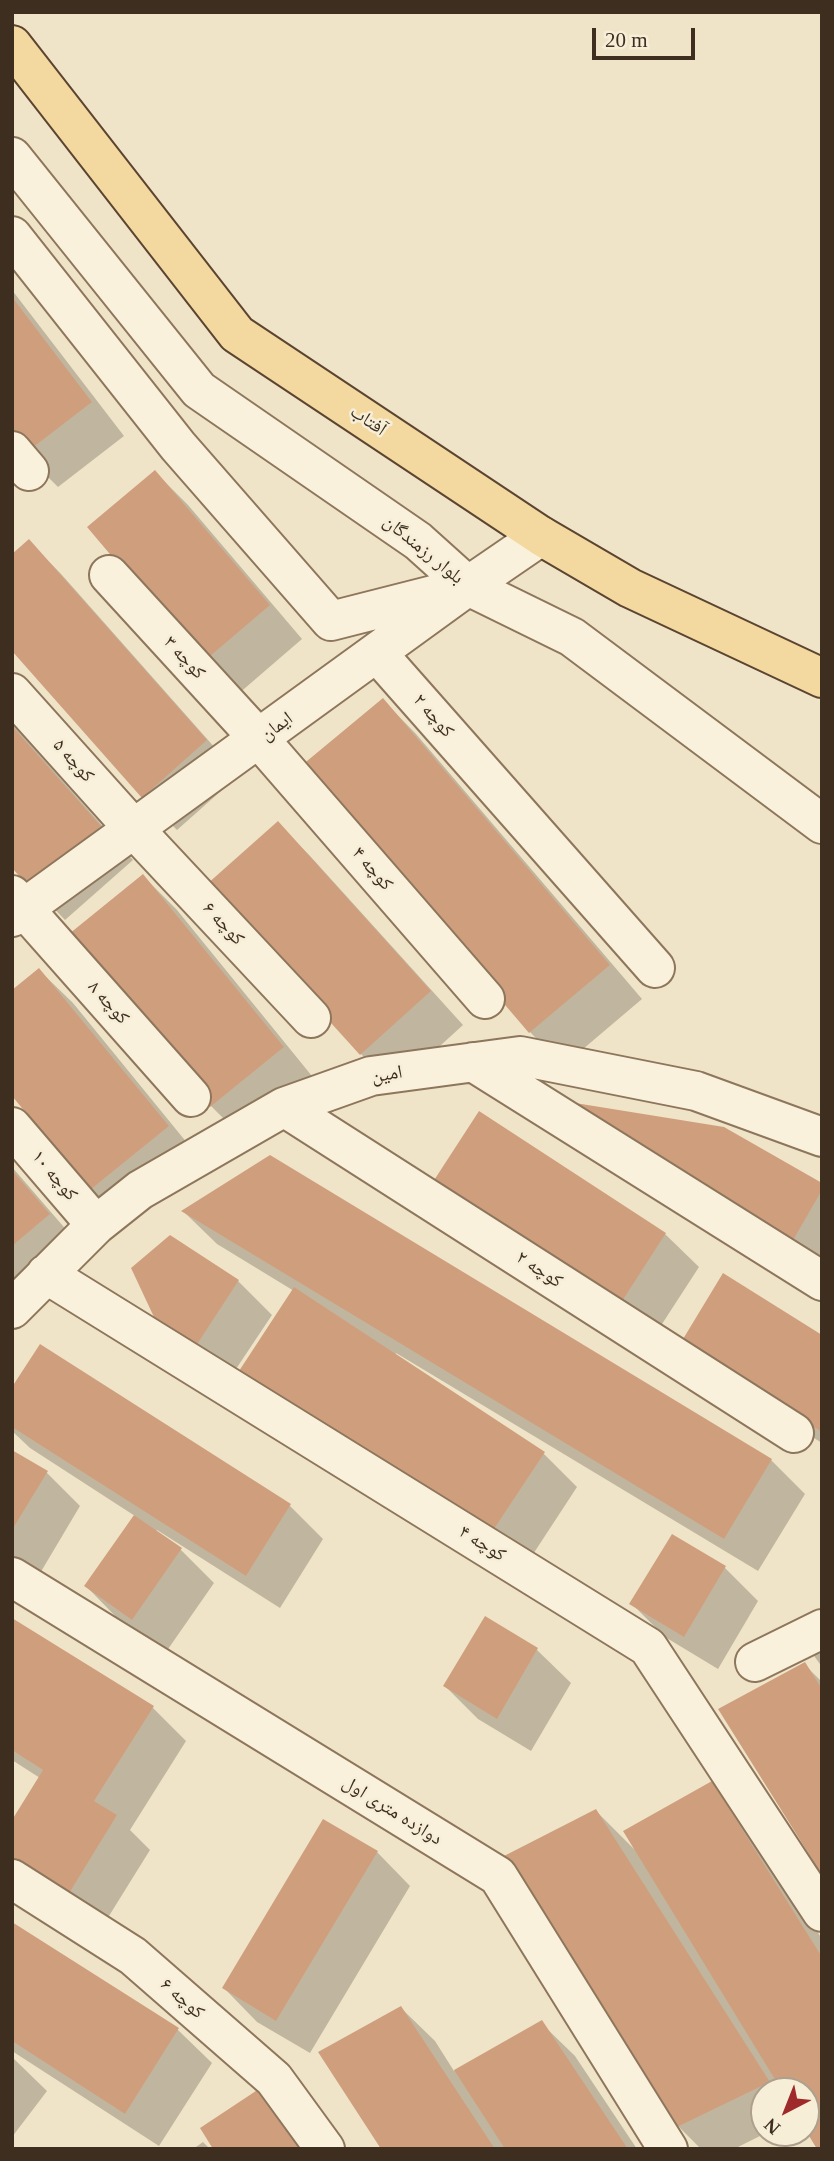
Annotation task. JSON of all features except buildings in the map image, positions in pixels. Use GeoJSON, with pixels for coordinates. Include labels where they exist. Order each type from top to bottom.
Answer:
{"type":"FeatureCollection","features":[{"type":"Feature","properties":{"kind":"main road","name":"آفتاب"},"geometry":{"type":"LineString","coordinates":[[12,45],[237,334],[541,536],[630,587],[822,677]]}},
{"type":"Feature","properties":{"kind":"street","name":"بلوار رزمندگان"},"geometry":{"type":"LineString","coordinates":[[12,157],[199,390],[418,541],[468,586]]}},
{"type":"Feature","properties":{"kind":"street","name":"بلوار رزمندگان"},"geometry":{"type":"LineString","coordinates":[[12,236],[178,446],[331,621],[468,586]]}},
{"type":"Feature","properties":{"kind":"street","name":"ایمان"},"geometry":{"type":"LineString","coordinates":[[16,907],[135,830],[468,586],[541,536]]}},
{"type":"Feature","properties":{"kind":"street","name":"کوچه ۳"},"geometry":{"type":"LineString","coordinates":[[109,575],[260,740]]}},
{"type":"Feature","properties":{"kind":"street"},"geometry":{"type":"LineString","coordinates":[[468,586],[572,637],[822,824]]}},
{"type":"Feature","properties":{"kind":"street","name":"کوچه ۲"},"geometry":{"type":"LineString","coordinates":[[377,653],[655,968]]}},
{"type":"Feature","properties":{"kind":"street","name":"کوچه ۵"},"geometry":{"type":"LineString","coordinates":[[12,693],[135,830]]}},
{"type":"Feature","properties":{"kind":"street","name":"کوچه ۴"},"geometry":{"type":"LineString","coordinates":[[260,740],[485,999]]}},
{"type":"Feature","properties":{"kind":"street","name":"کوچه ۶"},"geometry":{"type":"LineString","coordinates":[[135,830],[311,1018]]}},
{"type":"Feature","properties":{"kind":"street","name":"کوچه ۸"},"geometry":{"type":"LineString","coordinates":[[16,907],[191,1097]]}},
{"type":"Feature","properties":{"kind":"street","name":"امین"},"geometry":{"type":"LineString","coordinates":[[12,1308],[96,1225],[140,1190],[284,1107],[371,1076],[520,1056],[696,1091],[822,1138]]}},
{"type":"Feature","properties":{"kind":"street"},"geometry":{"type":"LineString","coordinates":[[472,1062],[822,1280]]}},
{"type":"Feature","properties":{"kind":"street","name":"کوچه ۲"},"geometry":{"type":"LineString","coordinates":[[284,1107],[794,1433]]}},
{"type":"Feature","properties":{"kind":"street","name":"کوچه ۱۰"},"geometry":{"type":"LineString","coordinates":[[12,1127],[96,1225]]}},
{"type":"Feature","properties":{"kind":"street","name":"کوچه ۴"},"geometry":{"type":"LineString","coordinates":[[46,1274],[648,1647],[822,1912]]}},
{"type":"Feature","properties":{"kind":"street","name":"دوازده متری اول"},"geometry":{"type":"LineString","coordinates":[[12,1577],[498,1876],[668,2149]]}},
{"type":"Feature","properties":{"kind":"street"},"geometry":{"type":"LineString","coordinates":[[755,1662],[822,1629]]}},
{"type":"Feature","properties":{"kind":"street","name":"کوچه ۶"},"geometry":{"type":"LineString","coordinates":[[12,1879],[133,1956],[274,2080],[325,2149]]}}]}
